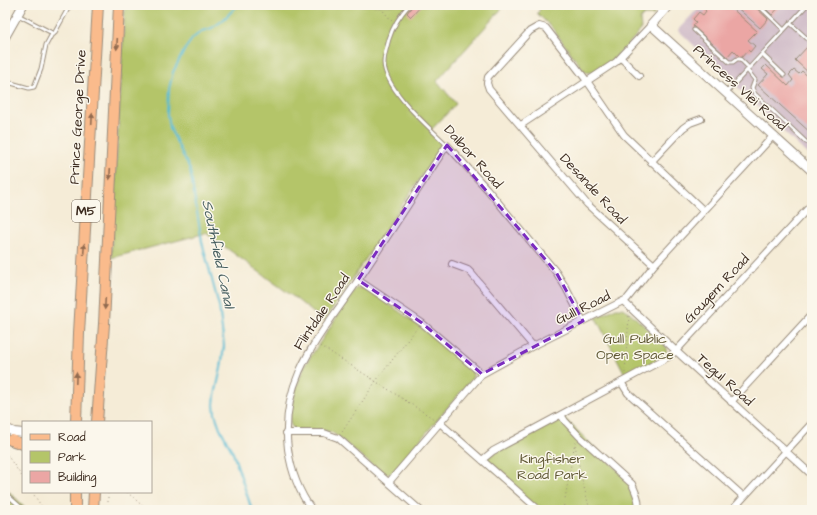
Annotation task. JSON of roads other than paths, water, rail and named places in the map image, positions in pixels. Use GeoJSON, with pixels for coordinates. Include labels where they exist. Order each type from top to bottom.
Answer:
{"type":"FeatureCollection","features":[{"type":"Feature","properties":{"kind":"main road","name":"Prince George Drive"},"geometry":{"type":"LineString","coordinates":[[76,421],[77,367],[98,5]]}},
{"type":"Feature","properties":{"kind":"main road","name":"M5"},"geometry":{"type":"LineString","coordinates":[[97,421],[119,5]]}},
{"type":"Feature","properties":{"kind":"main road"},"geometry":{"type":"LineString","coordinates":[[8,439],[22,444]]}},
{"type":"Feature","properties":{"kind":"main road"},"geometry":{"type":"LineString","coordinates":[[70,493],[75,508]]}},
{"type":"Feature","properties":{"kind":"main road"},"geometry":{"type":"LineString","coordinates":[[75,493],[75,508]]}},
{"type":"Feature","properties":{"kind":"main road"},"geometry":{"type":"LineString","coordinates":[[93,510],[94,493]]}},
{"type":"Feature","properties":{"kind":"street"},"geometry":{"type":"LineString","coordinates":[[5,36],[23,5]]}},
{"type":"Feature","properties":{"kind":"street"},"geometry":{"type":"LineString","coordinates":[[521,125],[621,58],[669,5]]}},
{"type":"Feature","properties":{"kind":"street","name":"Princess Vlei Road"},"geometry":{"type":"LineString","coordinates":[[651,25],[812,171]]}},
{"type":"Feature","properties":{"kind":"street","name":"Desande Road"},"geometry":{"type":"LineString","coordinates":[[654,265],[590,207],[489,89],[487,84],[488,78],[530,31],[539,26],[546,28],[587,81],[624,135],[651,162],[704,210]]}},
{"type":"Feature","properties":{"kind":"street"},"geometry":{"type":"LineString","coordinates":[[621,58],[640,76]]}},
{"type":"Feature","properties":{"kind":"street"},"geometry":{"type":"LineString","coordinates":[[651,162],[683,128],[690,123],[701,119]]}},
{"type":"Feature","properties":{"kind":"street","name":"Gull Road"},"geometry":{"type":"LineString","coordinates":[[389,482],[482,374],[533,346],[623,301],[630,295],[654,265],[773,136]]}},
{"type":"Feature","properties":{"kind":"street","name":"Flintdale Road"},"geometry":{"type":"LineString","coordinates":[[312,510],[305,500],[290,465],[286,433],[287,411],[294,383],[303,362],[315,342],[358,280],[447,145]]}},
{"type":"Feature","properties":{"kind":"street","name":"Dalbor Road"},"geometry":{"type":"LineString","coordinates":[[447,145],[487,189],[556,272],[583,321]]}},
{"type":"Feature","properties":{"kind":"street","name":"Gougem Road"},"geometry":{"type":"LineString","coordinates":[[482,460],[493,451],[670,356],[812,204]]}},
{"type":"Feature","properties":{"kind":"street"},"geometry":{"type":"LineString","coordinates":[[452,264],[472,272],[533,346]]}},
{"type":"Feature","properties":{"kind":"street"},"geometry":{"type":"LineString","coordinates":[[358,280],[422,323],[482,374]]}},
{"type":"Feature","properties":{"kind":"street","name":"Tegul Road"},"geometry":{"type":"LineString","coordinates":[[623,301],[812,475]]}},
{"type":"Feature","properties":{"kind":"street"},"geometry":{"type":"LineString","coordinates":[[731,402],[812,314]]}},
{"type":"Feature","properties":{"kind":"street"},"geometry":{"type":"LineString","coordinates":[[621,382],[628,394],[744,497]]}},
{"type":"Feature","properties":{"kind":"street"},"geometry":{"type":"LineString","coordinates":[[561,415],[579,436],[632,484],[637,495],[639,505],[638,510]]}},
{"type":"Feature","properties":{"kind":"street"},"geometry":{"type":"LineString","coordinates":[[440,423],[540,510]]}},
{"type":"Feature","properties":{"kind":"street"},"geometry":{"type":"LineString","coordinates":[[732,510],[812,423]]}},
{"type":"Feature","properties":{"kind":"street"},"geometry":{"type":"LineString","coordinates":[[5,428],[14,432],[22,433]]}},
{"type":"Feature","properties":{"kind":"street"},"geometry":{"type":"LineString","coordinates":[[286,433],[324,433],[338,438],[420,510]]}},
{"type":"Feature","properties":{"kind":"street"},"geometry":{"type":"LineString","coordinates":[[8,439],[22,441]]}},
{"type":"Feature","properties":{"kind":"lane"},"geometry":{"type":"LineString","coordinates":[[5,87],[11,83],[29,88],[34,87],[41,69],[46,45],[52,34],[55,34],[70,5]]}},
{"type":"Feature","properties":{"kind":"lane","name":"Dalbor Road"},"geometry":{"type":"LineString","coordinates":[[410,5],[402,13],[395,24],[385,52],[384,64],[387,75],[400,97],[447,145]]}},
{"type":"Feature","properties":{"kind":"lane"},"geometry":{"type":"LineString","coordinates":[[758,5],[784,30]]}},
{"type":"Feature","properties":{"kind":"lane"},"geometry":{"type":"LineString","coordinates":[[726,92],[807,5]]}},
{"type":"Feature","properties":{"kind":"lane"},"geometry":{"type":"LineString","coordinates":[[18,15],[37,24],[52,34]]}},
{"type":"Feature","properties":{"kind":"lane"},"geometry":{"type":"LineString","coordinates":[[790,23],[812,43]]}},
{"type":"Feature","properties":{"kind":"lane"},"geometry":{"type":"LineString","coordinates":[[694,30],[729,62],[733,62],[738,59],[740,60],[755,80],[752,88],[755,94],[806,142]]}},
{"type":"Feature","properties":{"kind":"lane"},"geometry":{"type":"LineString","coordinates":[[762,54],[784,74]]}},
{"type":"Feature","properties":{"kind":"lane"},"geometry":{"type":"LineString","coordinates":[[5,493],[24,510]]}},
{"type":"Feature","properties":{"kind":"waterway","name":"Southfield Canal"},"geometry":{"type":"LineString","coordinates":[[238,5],[222,21],[212,28],[202,31],[193,38],[185,49],[173,72],[169,89],[168,115],[170,128],[190,170],[202,242],[219,306],[224,346],[215,395],[215,414],[220,428],[233,453],[252,510]]}},
{"type":"Feature","properties":{"kind":"park label","name":"Gull Public Open Space"},"geometry":{"type":"Point","coordinates":[635,348]}},
{"type":"Feature","properties":{"kind":"park label","name":"Kingfisher Road Park"},"geometry":{"type":"Point","coordinates":[552,468]}}]}
